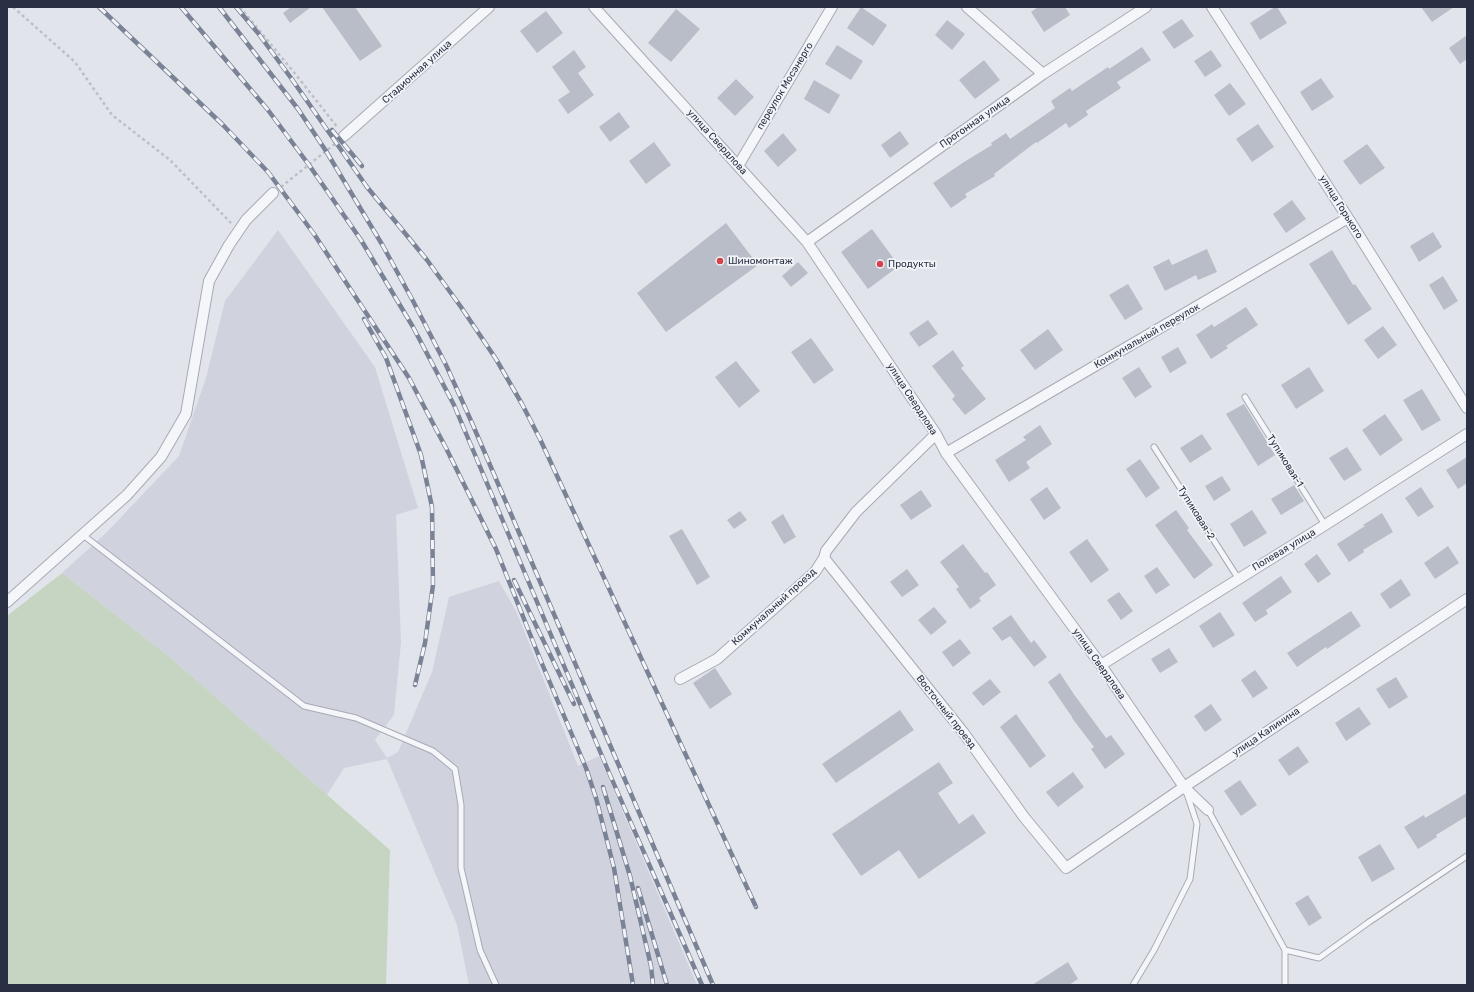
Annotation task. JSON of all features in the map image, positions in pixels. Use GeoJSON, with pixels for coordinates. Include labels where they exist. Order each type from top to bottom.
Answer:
{"type":"FeatureCollection","features":[{"type":"Feature","properties":{"kind":"street","name":"Стадионная улица"},"geometry":{"type":"LineString","coordinates":[[344,136],[489,7]]}},
{"type":"Feature","properties":{"kind":"street","name":"улица Свердлова"},"geometry":{"type":"LineString","coordinates":[[594,7],[807,242],[936,434],[946,453],[1101,665],[1184,787],[1208,810]]}},
{"type":"Feature","properties":{"kind":"street","name":"переулок Мосэнерго"},"geometry":{"type":"LineString","coordinates":[[738,166],[832,7]]}},
{"type":"Feature","properties":{"kind":"street"},"geometry":{"type":"LineString","coordinates":[[967,7],[1043,74]]}},
{"type":"Feature","properties":{"kind":"street","name":"Прогонная улица"},"geometry":{"type":"LineString","coordinates":[[807,242],[1043,74],[1146,7]]}},
{"type":"Feature","properties":{"kind":"street","name":"улица Горького"},"geometry":{"type":"LineString","coordinates":[[1212,7],[1348,218],[1467,408]]}},
{"type":"Feature","properties":{"kind":"street"},"geometry":{"type":"LineString","coordinates":[[7,602],[127,495],[161,457],[186,414],[209,281],[229,245],[246,220],[272,193]]}},
{"type":"Feature","properties":{"kind":"street","name":"Коммунальный переулок"},"geometry":{"type":"LineString","coordinates":[[946,453],[1348,218]]}},
{"type":"Feature","properties":{"kind":"street","name":"Коммунальный проезд"},"geometry":{"type":"LineString","coordinates":[[680,679],[717,659],[815,572],[824,558],[826,551],[856,512],[936,434]]}},
{"type":"Feature","properties":{"kind":"street","name":"Полевая улица"},"geometry":{"type":"LineString","coordinates":[[1101,665],[1238,578],[1326,525],[1467,434]]}},
{"type":"Feature","properties":{"kind":"street","name":"Восточный проезд"},"geometry":{"type":"LineString","coordinates":[[824,558],[963,732],[1024,817],[1066,868]]}},
{"type":"Feature","properties":{"kind":"street","name":"улица Калинина"},"geometry":{"type":"LineString","coordinates":[[1066,868],[1184,787],[1467,599]]}},
{"type":"Feature","properties":{"kind":"lane","name":"Тупиковая-1"},"geometry":{"type":"LineString","coordinates":[[1245,397],[1326,525]]}},
{"type":"Feature","properties":{"kind":"lane","name":"Тупиковая-2"},"geometry":{"type":"LineString","coordinates":[[1154,448],[1238,578]]}},
{"type":"Feature","properties":{"kind":"lane"},"geometry":{"type":"LineString","coordinates":[[83,535],[304,706],[356,718],[433,751],[455,769],[461,806],[461,868],[480,950],[496,985]]}},
{"type":"Feature","properties":{"kind":"lane"},"geometry":{"type":"LineString","coordinates":[[1134,985],[1154,950],[1190,879],[1197,824],[1184,787]]}},
{"type":"Feature","properties":{"kind":"lane"},"geometry":{"type":"LineString","coordinates":[[1208,810],[1285,950],[1285,985]]}},
{"type":"Feature","properties":{"kind":"lane"},"geometry":{"type":"LineString","coordinates":[[1285,950],[1319,958],[1369,922],[1467,856]]}},
{"type":"Feature","properties":{"kind":"path"},"geometry":{"type":"LineString","coordinates":[[12,7],[75,62],[112,115],[170,160],[239,231]]}},
{"type":"Feature","properties":{"kind":"path"},"geometry":{"type":"LineString","coordinates":[[240,7],[344,136],[272,193]]}},
{"type":"Feature","properties":{"kind":"shaded area"},"geometry":{"type":"Polygon","coordinates":[[[278,230],[375,367],[418,508],[396,515],[401,642],[394,715],[375,740],[387,758],[398,752],[432,672],[449,597],[499,581],[517,613],[578,766],[599,756],[697,985],[469,985],[457,925],[387,759],[344,768],[327,795],[171,658],[62,573],[106,533],[179,456],[206,378],[225,301],[278,230]]]}},
{"type":"Feature","properties":{"kind":"green space"},"geometry":{"type":"Polygon","coordinates":[[[62,573],[171,658],[390,850],[386,985],[7,985],[7,616],[62,573]]]}},
{"type":"Feature","properties":{"kind":"building"},"geometry":{"type":"Polygon","coordinates":[[[291,7],[311,7],[290,23],[283,13],[291,7]]]}},
{"type":"Feature","properties":{"kind":"building"},"geometry":{"type":"Polygon","coordinates":[[[322,7],[355,7],[382,46],[360,61],[322,7]]]}},
{"type":"Feature","properties":{"kind":"building"},"geometry":{"type":"Polygon","coordinates":[[[861,7],[887,25],[873,46],[847,28],[861,7]]]}},
{"type":"Feature","properties":{"kind":"building"},"geometry":{"type":"Polygon","coordinates":[[[1038,7],[1065,7],[1070,15],[1044,32],[1031,12],[1038,7]]]}},
{"type":"Feature","properties":{"kind":"building"},"geometry":{"type":"Polygon","coordinates":[[[1277,7],[1287,23],[1260,40],[1250,23],[1277,7]]]}},
{"type":"Feature","properties":{"kind":"building"},"geometry":{"type":"Polygon","coordinates":[[[1421,7],[1454,7],[1432,22],[1421,7]]]}},
{"type":"Feature","properties":{"kind":"building"},"geometry":{"type":"Polygon","coordinates":[[[676,9],[700,29],[671,62],[648,43],[676,9]]]}},
{"type":"Feature","properties":{"kind":"building"},"geometry":{"type":"Polygon","coordinates":[[[546,11],[563,33],[537,53],[520,31],[546,11]]]}},
{"type":"Feature","properties":{"kind":"building"},"geometry":{"type":"Polygon","coordinates":[[[1182,19],[1194,36],[1174,49],[1162,32],[1182,19]]]}},
{"type":"Feature","properties":{"kind":"building"},"geometry":{"type":"Polygon","coordinates":[[[947,20],[965,34],[952,50],[935,35],[947,20]]]}},
{"type":"Feature","properties":{"kind":"building"},"geometry":{"type":"Polygon","coordinates":[[[1467,35],[1467,59],[1460,64],[1449,48],[1467,35]]]}},
{"type":"Feature","properties":{"kind":"building"},"geometry":{"type":"Polygon","coordinates":[[[837,45],[863,61],[851,80],[825,64],[837,45]]]}},
{"type":"Feature","properties":{"kind":"building"},"geometry":{"type":"Polygon","coordinates":[[[1142,47],[1151,60],[1117,82],[1121,88],[1086,111],[1088,115],[1069,128],[1066,123],[1037,143],[1036,142],[994,174],[995,176],[965,194],[967,197],[951,208],[933,183],[992,145],[991,143],[1006,133],[1010,139],[1055,108],[1051,101],[1070,88],[1072,91],[1142,47]]]}},
{"type":"Feature","properties":{"kind":"building"},"geometry":{"type":"Polygon","coordinates":[[[574,50],[586,67],[578,73],[594,95],[568,114],[558,100],[570,92],[552,67],[574,50]]]}},
{"type":"Feature","properties":{"kind":"building"},"geometry":{"type":"Polygon","coordinates":[[[1211,50],[1222,66],[1205,77],[1194,61],[1211,50]]]}},
{"type":"Feature","properties":{"kind":"building"},"geometry":{"type":"Polygon","coordinates":[[[984,60],[1000,80],[975,99],[959,80],[984,60]]]}},
{"type":"Feature","properties":{"kind":"building"},"geometry":{"type":"Polygon","coordinates":[[[1321,78],[1334,97],[1312,111],[1300,92],[1321,78]]]}},
{"type":"Feature","properties":{"kind":"building"},"geometry":{"type":"Polygon","coordinates":[[[736,79],[754,97],[735,116],[717,98],[736,79]]]}},
{"type":"Feature","properties":{"kind":"building"},"geometry":{"type":"Polygon","coordinates":[[[814,80],[840,95],[829,114],[804,99],[814,80]]]}},
{"type":"Feature","properties":{"kind":"building"},"geometry":{"type":"Polygon","coordinates":[[[1230,83],[1246,104],[1229,116],[1214,95],[1230,83]]]}},
{"type":"Feature","properties":{"kind":"building"},"geometry":{"type":"Polygon","coordinates":[[[619,112],[630,127],[610,142],[599,127],[619,112]]]}},
{"type":"Feature","properties":{"kind":"building"},"geometry":{"type":"Polygon","coordinates":[[[1258,124],[1274,147],[1252,162],[1236,139],[1258,124]]]}},
{"type":"Feature","properties":{"kind":"building"},"geometry":{"type":"Polygon","coordinates":[[[900,131],[909,144],[890,158],[881,145],[900,131]]]}},
{"type":"Feature","properties":{"kind":"building"},"geometry":{"type":"Polygon","coordinates":[[[783,133],[797,150],[778,167],[764,151],[783,133]]]}},
{"type":"Feature","properties":{"kind":"building"},"geometry":{"type":"Polygon","coordinates":[[[654,142],[671,165],[646,184],[629,161],[654,142]]]}},
{"type":"Feature","properties":{"kind":"building"},"geometry":{"type":"Polygon","coordinates":[[[1367,144],[1385,168],[1360,185],[1343,161],[1367,144]]]}},
{"type":"Feature","properties":{"kind":"building"},"geometry":{"type":"Polygon","coordinates":[[[1292,200],[1306,219],[1286,233],[1273,214],[1292,200]]]}},
{"type":"Feature","properties":{"kind":"building"},"geometry":{"type":"Polygon","coordinates":[[[726,223],[758,265],[666,332],[637,293],[726,223]]]}},
{"type":"Feature","properties":{"kind":"building"},"geometry":{"type":"Polygon","coordinates":[[[872,229],[899,266],[868,289],[841,252],[872,229]]]}},
{"type":"Feature","properties":{"kind":"building"},"geometry":{"type":"Polygon","coordinates":[[[1433,232],[1442,247],[1419,262],[1410,246],[1433,232]]]}},
{"type":"Feature","properties":{"kind":"building"},"geometry":{"type":"Polygon","coordinates":[[[1207,249],[1217,272],[1198,280],[1196,275],[1165,291],[1153,267],[1169,259],[1172,265],[1207,249]]]}},
{"type":"Feature","properties":{"kind":"building"},"geometry":{"type":"Polygon","coordinates":[[[1332,250],[1353,285],[1355,284],[1372,309],[1348,325],[1309,264],[1332,250]]]}},
{"type":"Feature","properties":{"kind":"building"},"geometry":{"type":"Polygon","coordinates":[[[798,262],[808,273],[791,287],[782,276],[798,262]]]}},
{"type":"Feature","properties":{"kind":"building"},"geometry":{"type":"Polygon","coordinates":[[[1443,276],[1458,301],[1444,310],[1429,285],[1443,276]]]}},
{"type":"Feature","properties":{"kind":"building"},"geometry":{"type":"Polygon","coordinates":[[[1128,284],[1143,309],[1125,320],[1109,295],[1128,284]]]}},
{"type":"Feature","properties":{"kind":"building"},"geometry":{"type":"Polygon","coordinates":[[[1246,307],[1258,325],[1226,346],[1228,348],[1211,359],[1196,335],[1212,324],[1214,327],[1246,307]]]}},
{"type":"Feature","properties":{"kind":"building"},"geometry":{"type":"Polygon","coordinates":[[[928,320],[938,334],[919,347],[909,333],[928,320]]]}},
{"type":"Feature","properties":{"kind":"building"},"geometry":{"type":"Polygon","coordinates":[[[1383,326],[1397,345],[1378,359],[1364,340],[1383,326]]]}},
{"type":"Feature","properties":{"kind":"building"},"geometry":{"type":"Polygon","coordinates":[[[1048,329],[1063,350],[1035,370],[1020,350],[1048,329]]]}},
{"type":"Feature","properties":{"kind":"building"},"geometry":{"type":"Polygon","coordinates":[[[811,338],[834,370],[814,384],[791,352],[811,338]]]}},
{"type":"Feature","properties":{"kind":"building"},"geometry":{"type":"Polygon","coordinates":[[[1178,347],[1187,363],[1170,373],[1161,357],[1178,347]]]}},
{"type":"Feature","properties":{"kind":"building"},"geometry":{"type":"Polygon","coordinates":[[[953,350],[964,366],[961,368],[986,399],[965,415],[952,399],[955,396],[932,366],[953,350]]]}},
{"type":"Feature","properties":{"kind":"building"},"geometry":{"type":"Polygon","coordinates":[[[736,361],[760,391],[739,408],[715,377],[736,361]]]}},
{"type":"Feature","properties":{"kind":"building"},"geometry":{"type":"Polygon","coordinates":[[[1139,367],[1152,387],[1135,398],[1122,378],[1139,367]]]}},
{"type":"Feature","properties":{"kind":"building"},"geometry":{"type":"Polygon","coordinates":[[[1309,367],[1324,391],[1296,409],[1281,385],[1309,367]]]}},
{"type":"Feature","properties":{"kind":"building"},"geometry":{"type":"Polygon","coordinates":[[[1422,389],[1441,420],[1422,431],[1403,400],[1422,389]]]}},
{"type":"Feature","properties":{"kind":"building"},"geometry":{"type":"Polygon","coordinates":[[[1244,404],[1275,455],[1258,466],[1226,414],[1244,404]]]}},
{"type":"Feature","properties":{"kind":"building"},"geometry":{"type":"Polygon","coordinates":[[[1385,414],[1403,440],[1380,456],[1362,430],[1385,414]]]}},
{"type":"Feature","properties":{"kind":"building"},"geometry":{"type":"Polygon","coordinates":[[[1040,425],[1052,444],[1026,462],[1030,468],[1009,482],[995,460],[1026,440],[1023,437],[1040,425]]]}},
{"type":"Feature","properties":{"kind":"building"},"geometry":{"type":"Polygon","coordinates":[[[1202,434],[1212,449],[1190,463],[1180,448],[1202,434]]]}},
{"type":"Feature","properties":{"kind":"building"},"geometry":{"type":"Polygon","coordinates":[[[1347,447],[1362,470],[1344,481],[1329,458],[1347,447]]]}},
{"type":"Feature","properties":{"kind":"building"},"geometry":{"type":"Polygon","coordinates":[[[1467,457],[1467,483],[1458,489],[1446,470],[1467,457]]]}},
{"type":"Feature","properties":{"kind":"building"},"geometry":{"type":"Polygon","coordinates":[[[1140,459],[1160,488],[1146,498],[1126,469],[1140,459]]]}},
{"type":"Feature","properties":{"kind":"building"},"geometry":{"type":"Polygon","coordinates":[[[1222,476],[1231,490],[1214,501],[1205,486],[1222,476]]]}},
{"type":"Feature","properties":{"kind":"building"},"geometry":{"type":"Polygon","coordinates":[[[1294,485],[1304,501],[1281,515],[1271,499],[1294,485]]]}},
{"type":"Feature","properties":{"kind":"building"},"geometry":{"type":"Polygon","coordinates":[[[1047,487],[1061,508],[1044,520],[1030,499],[1047,487]]]}},
{"type":"Feature","properties":{"kind":"building"},"geometry":{"type":"Polygon","coordinates":[[[1421,487],[1434,507],[1418,517],[1405,498],[1421,487]]]}},
{"type":"Feature","properties":{"kind":"building"},"geometry":{"type":"Polygon","coordinates":[[[921,490],[932,506],[911,520],[900,505],[921,490]]]}},
{"type":"Feature","properties":{"kind":"building"},"geometry":{"type":"Polygon","coordinates":[[[1176,510],[1189,528],[1187,530],[1213,565],[1194,579],[1155,525],[1176,510]]]}},
{"type":"Feature","properties":{"kind":"building"},"geometry":{"type":"Polygon","coordinates":[[[1252,510],[1267,533],[1244,547],[1230,524],[1252,510]]]}},
{"type":"Feature","properties":{"kind":"building"},"geometry":{"type":"Polygon","coordinates":[[[740,511],[747,520],[734,529],[727,520],[740,511]]]}},
{"type":"Feature","properties":{"kind":"building"},"geometry":{"type":"Polygon","coordinates":[[[1382,513],[1393,532],[1363,550],[1364,552],[1349,562],[1337,544],[1382,513]]]}},
{"type":"Feature","properties":{"kind":"building"},"geometry":{"type":"Polygon","coordinates":[[[783,514],[796,537],[784,544],[771,522],[783,514]]]}},
{"type":"Feature","properties":{"kind":"building"},"geometry":{"type":"Polygon","coordinates":[[[682,529],[710,577],[697,585],[669,536],[682,529]]]}},
{"type":"Feature","properties":{"kind":"building"},"geometry":{"type":"Polygon","coordinates":[[[1087,539],[1109,570],[1091,583],[1069,552],[1087,539]]]}},
{"type":"Feature","properties":{"kind":"building"},"geometry":{"type":"Polygon","coordinates":[[[963,544],[996,585],[979,598],[981,601],[970,609],[956,589],[959,587],[940,562],[963,544]]]}},
{"type":"Feature","properties":{"kind":"building"},"geometry":{"type":"Polygon","coordinates":[[[1448,546],[1459,563],[1435,579],[1424,563],[1448,546]]]}},
{"type":"Feature","properties":{"kind":"building"},"geometry":{"type":"Polygon","coordinates":[[[1317,554],[1331,574],[1318,583],[1304,564],[1317,554]]]}},
{"type":"Feature","properties":{"kind":"building"},"geometry":{"type":"Polygon","coordinates":[[[1157,567],[1170,585],[1156,594],[1144,576],[1157,567]]]}},
{"type":"Feature","properties":{"kind":"building"},"geometry":{"type":"Polygon","coordinates":[[[907,569],[919,585],[902,597],[890,582],[907,569]]]}},
{"type":"Feature","properties":{"kind":"building"},"geometry":{"type":"Polygon","coordinates":[[[1281,576],[1292,592],[1266,610],[1268,614],[1255,622],[1242,603],[1281,576]]]}},
{"type":"Feature","properties":{"kind":"building"},"geometry":{"type":"Polygon","coordinates":[[[1401,579],[1411,595],[1390,609],[1380,594],[1401,579]]]}},
{"type":"Feature","properties":{"kind":"building"},"geometry":{"type":"Polygon","coordinates":[[[1119,592],[1133,611],[1121,620],[1107,600],[1119,592]]]}},
{"type":"Feature","properties":{"kind":"building"},"geometry":{"type":"Polygon","coordinates":[[[934,607],[947,622],[931,635],[918,620],[934,607]]]}},
{"type":"Feature","properties":{"kind":"building"},"geometry":{"type":"Polygon","coordinates":[[[1351,611],[1361,626],[1297,667],[1287,653],[1351,611]]]}},
{"type":"Feature","properties":{"kind":"building"},"geometry":{"type":"Polygon","coordinates":[[[1220,612],[1235,635],[1213,648],[1199,626],[1220,612]]]}},
{"type":"Feature","properties":{"kind":"building"},"geometry":{"type":"Polygon","coordinates":[[[1011,615],[1031,643],[1034,640],[1047,657],[1034,667],[1010,636],[1002,641],[992,628],[1011,615]]]}},
{"type":"Feature","properties":{"kind":"building"},"geometry":{"type":"Polygon","coordinates":[[[960,639],[971,653],[953,667],[942,652],[960,639]]]}},
{"type":"Feature","properties":{"kind":"building"},"geometry":{"type":"Polygon","coordinates":[[[1169,648],[1178,662],[1160,673],[1151,659],[1169,648]]]}},
{"type":"Feature","properties":{"kind":"building"},"geometry":{"type":"Polygon","coordinates":[[[715,668],[732,694],[710,709],[693,683],[715,668]]]}},
{"type":"Feature","properties":{"kind":"building"},"geometry":{"type":"Polygon","coordinates":[[[1255,670],[1268,688],[1253,698],[1241,680],[1255,670]]]}},
{"type":"Feature","properties":{"kind":"building"},"geometry":{"type":"Polygon","coordinates":[[[1060,673],[1106,738],[1111,735],[1125,754],[1105,769],[1091,749],[1094,747],[1072,718],[1048,682],[1060,673]]]}},
{"type":"Feature","properties":{"kind":"building"},"geometry":{"type":"Polygon","coordinates":[[[1396,677],[1408,697],[1389,709],[1376,689],[1396,677]]]}},
{"type":"Feature","properties":{"kind":"building"},"geometry":{"type":"Polygon","coordinates":[[[990,679],[1001,692],[983,706],[972,693],[990,679]]]}},
{"type":"Feature","properties":{"kind":"building"},"geometry":{"type":"Polygon","coordinates":[[[1211,704],[1222,720],[1205,732],[1194,716],[1211,704]]]}},
{"type":"Feature","properties":{"kind":"building"},"geometry":{"type":"Polygon","coordinates":[[[1359,707],[1371,724],[1346,741],[1335,723],[1359,707]]]}},
{"type":"Feature","properties":{"kind":"building"},"geometry":{"type":"Polygon","coordinates":[[[900,710],[914,730],[836,783],[822,764],[900,710]]]}},
{"type":"Feature","properties":{"kind":"building"},"geometry":{"type":"Polygon","coordinates":[[[1016,714],[1046,756],[1030,768],[1000,727],[1016,714]]]}},
{"type":"Feature","properties":{"kind":"building"},"geometry":{"type":"Polygon","coordinates":[[[1298,746],[1309,762],[1289,776],[1278,760],[1298,746]]]}},
{"type":"Feature","properties":{"kind":"building"},"geometry":{"type":"Polygon","coordinates":[[[939,762],[953,783],[938,793],[959,824],[973,814],[986,833],[919,879],[899,850],[861,876],[832,834],[939,762]]]}},
{"type":"Feature","properties":{"kind":"building"},"geometry":{"type":"Polygon","coordinates":[[[1073,772],[1084,787],[1058,807],[1046,792],[1073,772]]]}},
{"type":"Feature","properties":{"kind":"building"},"geometry":{"type":"Polygon","coordinates":[[[1240,780],[1257,805],[1241,816],[1224,791],[1240,780]]]}},
{"type":"Feature","properties":{"kind":"building"},"geometry":{"type":"Polygon","coordinates":[[[1467,793],[1467,816],[1436,835],[1437,837],[1418,849],[1404,827],[1424,815],[1425,818],[1467,793]]]}},
{"type":"Feature","properties":{"kind":"building"},"geometry":{"type":"Polygon","coordinates":[[[1380,844],[1395,869],[1372,882],[1358,857],[1380,844]]]}},
{"type":"Feature","properties":{"kind":"building"},"geometry":{"type":"Polygon","coordinates":[[[1308,895],[1322,918],[1309,926],[1295,903],[1308,895]]]}},
{"type":"Feature","properties":{"kind":"building"},"geometry":{"type":"Polygon","coordinates":[[[1068,962],[1078,979],[1069,985],[1032,985],[1068,962]]]}},
{"type":"Feature","properties":{"kind":"railway"},"geometry":{"type":"LineString","coordinates":[[99,7],[222,124],[268,172],[314,234],[409,378],[446,448],[496,549],[586,768],[596,798],[614,868],[633,985]]}},
{"type":"Feature","properties":{"kind":"railway"},"geometry":{"type":"LineString","coordinates":[[181,7],[268,110],[309,165],[361,240],[413,327],[454,405],[610,775],[702,985]]}},
{"type":"Feature","properties":{"kind":"railway"},"geometry":{"type":"LineString","coordinates":[[219,7],[298,109],[326,151],[383,246],[446,365],[713,985]]}},
{"type":"Feature","properties":{"kind":"railway"},"geometry":{"type":"LineString","coordinates":[[236,7],[258,33],[291,78],[367,187],[427,260],[496,359],[540,439],[756,907]]}},
{"type":"Feature","properties":{"kind":"railway"},"geometry":{"type":"LineString","coordinates":[[332,130],[362,166]]}},
{"type":"Feature","properties":{"kind":"railway"},"geometry":{"type":"LineString","coordinates":[[364,319],[386,358],[421,455],[432,507],[433,585],[425,643],[415,685]]}},
{"type":"Feature","properties":{"kind":"railway"},"geometry":{"type":"LineString","coordinates":[[514,580],[574,704]]}},
{"type":"Feature","properties":{"kind":"railway"},"geometry":{"type":"LineString","coordinates":[[603,787],[630,876],[651,966],[653,985]]}},
{"type":"Feature","properties":{"kind":"railway"},"geometry":{"type":"LineString","coordinates":[[638,888],[667,985]]}},
{"type":"Feature","properties":{"kind":"place","name":"Шиномонтаж"},"geometry":{"type":"Point","coordinates":[720,261]}},
{"type":"Feature","properties":{"kind":"place","name":"Продукты"},"geometry":{"type":"Point","coordinates":[880,264]}}]}
